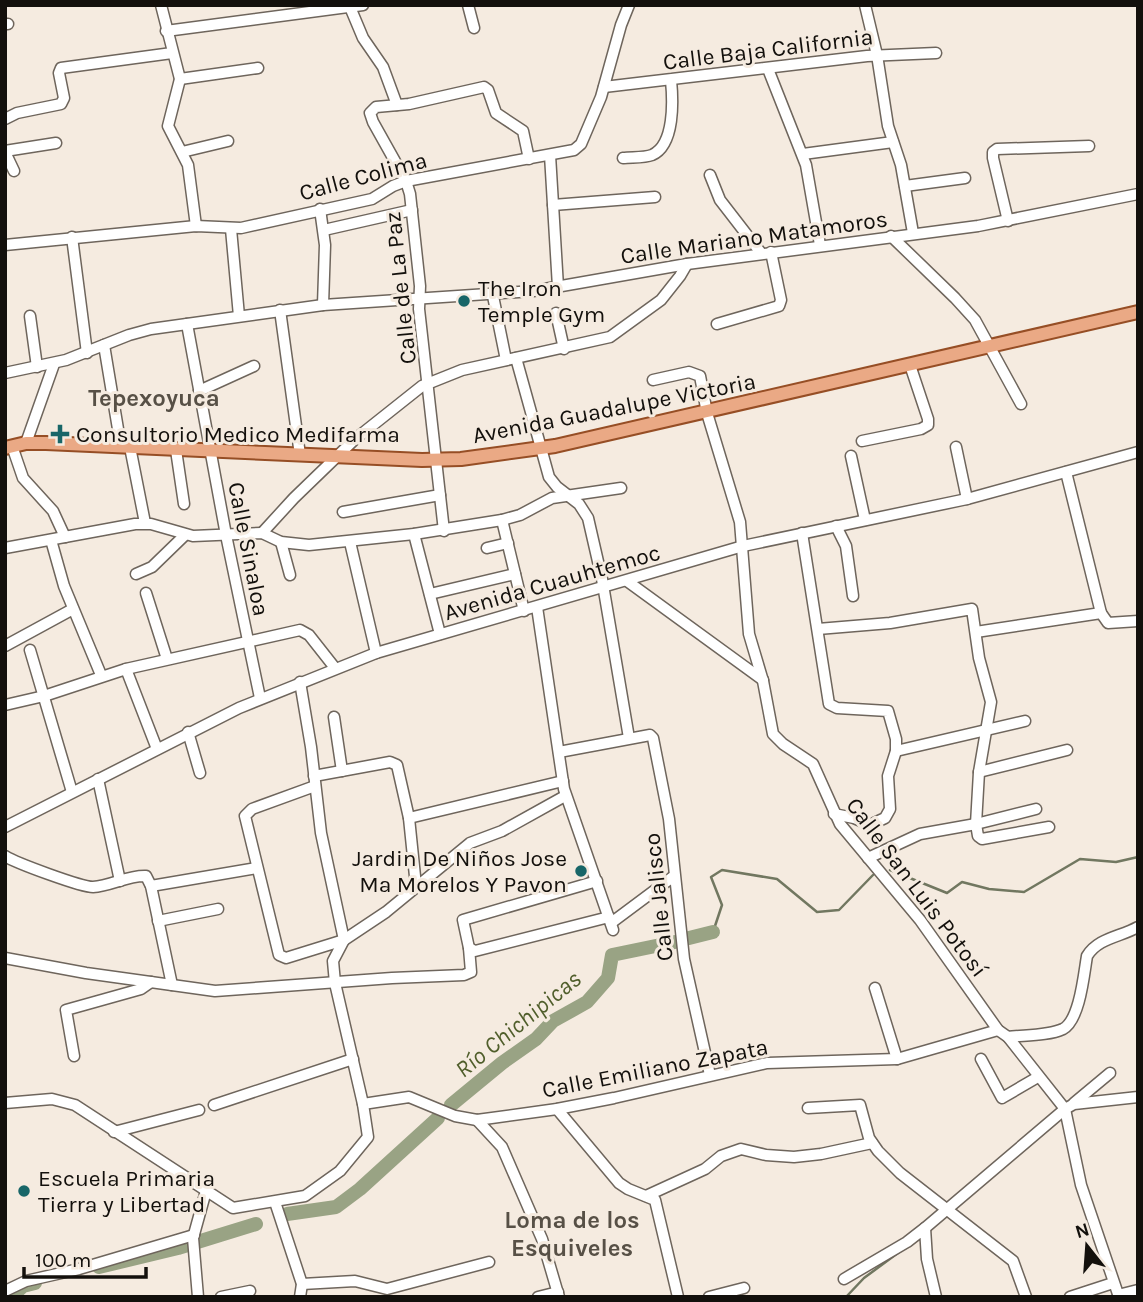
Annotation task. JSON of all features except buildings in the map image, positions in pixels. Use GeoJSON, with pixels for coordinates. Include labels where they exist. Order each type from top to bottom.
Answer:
{"type":"FeatureCollection","features":[{"type":"Feature","properties":{"kind":"main road","name":"Avenida Guadalupe Victoria"},"geometry":{"type":"LineString","coordinates":[[14,446],[125,447],[437,461],[540,449],[707,413],[1138,312]]}},
{"type":"Feature","properties":{"kind":"street"},"geometry":{"type":"LineString","coordinates":[[161,5],[180,79],[168,126],[190,173],[196,226]]}},
{"type":"Feature","properties":{"kind":"street"},"geometry":{"type":"LineString","coordinates":[[166,31],[297,9],[363,5]]}},
{"type":"Feature","properties":{"kind":"street"},"geometry":{"type":"LineString","coordinates":[[468,5],[474,27]]}},
{"type":"Feature","properties":{"kind":"street","name":"Calle Colima"},"geometry":{"type":"LineString","coordinates":[[5,245],[196,226],[231,229],[372,199],[406,181],[574,150],[581,144],[604,87],[629,5]]}},
{"type":"Feature","properties":{"kind":"street"},"geometry":{"type":"LineString","coordinates":[[865,5],[877,55],[886,117],[900,157],[913,233]]}},
{"type":"Feature","properties":{"kind":"street"},"geometry":{"type":"LineString","coordinates":[[350,7],[363,38],[383,67],[397,105]]}},
{"type":"Feature","properties":{"kind":"street"},"geometry":{"type":"LineString","coordinates":[[5,120],[17,113],[61,104],[64,94],[60,70],[64,67],[172,53]]}},
{"type":"Feature","properties":{"kind":"street","name":"Calle Baja California"},"geometry":{"type":"LineString","coordinates":[[604,87],[877,55],[936,53]]}},
{"type":"Feature","properties":{"kind":"street"},"geometry":{"type":"LineString","coordinates":[[180,79],[258,68]]}},
{"type":"Feature","properties":{"kind":"street"},"geometry":{"type":"LineString","coordinates":[[768,69],[803,154],[820,245]]}},
{"type":"Feature","properties":{"kind":"street"},"geometry":{"type":"LineString","coordinates":[[623,158],[652,155],[660,148],[672,121],[671,80]]}},
{"type":"Feature","properties":{"kind":"street","name":"Calle de La Paz"},"geometry":{"type":"LineString","coordinates":[[444,530],[412,210],[406,181],[370,117],[372,110],[376,107],[418,102],[480,86],[488,90],[496,113],[523,131],[529,159]]}},
{"type":"Feature","properties":{"kind":"street"},"geometry":{"type":"LineString","coordinates":[[182,152],[228,141]]}},
{"type":"Feature","properties":{"kind":"street"},"geometry":{"type":"LineString","coordinates":[[803,154],[893,142]]}},
{"type":"Feature","properties":{"kind":"street"},"geometry":{"type":"LineString","coordinates":[[14,171],[5,151],[56,144]]}},
{"type":"Feature","properties":{"kind":"street"},"geometry":{"type":"LineString","coordinates":[[1008,221],[993,152],[997,149],[1089,146]]}},
{"type":"Feature","properties":{"kind":"street"},"geometry":{"type":"LineString","coordinates":[[550,155],[558,287]]}},
{"type":"Feature","properties":{"kind":"street"},"geometry":{"type":"LineString","coordinates":[[710,175],[720,200],[766,252],[781,300],[779,306],[717,324]]}},
{"type":"Feature","properties":{"kind":"street"},"geometry":{"type":"LineString","coordinates":[[905,186],[965,178]]}},
{"type":"Feature","properties":{"kind":"street","name":"Calle Mariano Matamoros"},"geometry":{"type":"LineString","coordinates":[[5,373],[87,353],[140,331],[323,305],[493,296],[766,252],[1008,221],[1138,194]]}},
{"type":"Feature","properties":{"kind":"street"},"geometry":{"type":"LineString","coordinates":[[553,205],[656,197]]}},
{"type":"Feature","properties":{"kind":"street"},"geometry":{"type":"LineString","coordinates":[[320,209],[324,230],[323,305]]}},
{"type":"Feature","properties":{"kind":"street"},"geometry":{"type":"LineString","coordinates":[[324,230],[412,210]]}},
{"type":"Feature","properties":{"kind":"street"},"geometry":{"type":"LineString","coordinates":[[231,229],[239,316]]}},
{"type":"Feature","properties":{"kind":"street"},"geometry":{"type":"LineString","coordinates":[[891,236],[967,310],[1021,404]]}},
{"type":"Feature","properties":{"kind":"street"},"geometry":{"type":"LineString","coordinates":[[72,237],[87,353]]}},
{"type":"Feature","properties":{"kind":"street"},"geometry":{"type":"LineString","coordinates":[[262,533],[337,456],[375,422],[429,382],[462,370],[601,340],[618,332],[661,300],[671,290],[687,264]]}},
{"type":"Feature","properties":{"kind":"street"},"geometry":{"type":"LineString","coordinates":[[493,296],[549,477],[579,504],[589,518],[629,738],[559,752]]}},
{"type":"Feature","properties":{"kind":"street"},"geometry":{"type":"LineString","coordinates":[[280,310],[299,454]]}},
{"type":"Feature","properties":{"kind":"street"},"geometry":{"type":"LineString","coordinates":[[556,313],[564,349]]}},
{"type":"Feature","properties":{"kind":"street"},"geometry":{"type":"LineString","coordinates":[[30,316],[37,367]]}},
{"type":"Feature","properties":{"kind":"street","name":"Calle Sinaloa"},"geometry":{"type":"LineString","coordinates":[[187,324],[226,535],[260,698]]}},
{"type":"Feature","properties":{"kind":"street"},"geometry":{"type":"LineString","coordinates":[[104,345],[125,447],[145,523]]}},
{"type":"Feature","properties":{"kind":"street"},"geometry":{"type":"LineString","coordinates":[[54,363],[14,446],[23,478],[53,511],[65,537]]}},
{"type":"Feature","properties":{"kind":"street"},"geometry":{"type":"LineString","coordinates":[[862,441],[921,429],[928,425],[910,365]]}},
{"type":"Feature","properties":{"kind":"street"},"geometry":{"type":"LineString","coordinates":[[199,391],[254,366]]}},
{"type":"Feature","properties":{"kind":"street","name":"Calle San Luis Potosí"},"geometry":{"type":"LineString","coordinates":[[653,380],[685,372],[697,373],[701,380],[707,413],[736,506],[743,546],[749,634],[763,681],[773,734],[813,764],[834,814],[920,920],[998,1030],[1008,1037],[1038,1077],[1069,1106]]}},
{"type":"Feature","properties":{"kind":"street"},"geometry":{"type":"LineString","coordinates":[[956,447],[967,499]]}},
{"type":"Feature","properties":{"kind":"street"},"geometry":{"type":"LineString","coordinates":[[176,450],[184,504]]}},
{"type":"Feature","properties":{"kind":"street","name":"Avenida Cuauhtemoc"},"geometry":{"type":"LineString","coordinates":[[5,827],[188,732],[260,698],[376,653],[743,546],[967,499],[1138,452]]}},
{"type":"Feature","properties":{"kind":"street"},"geometry":{"type":"LineString","coordinates":[[851,456],[865,520]]}},
{"type":"Feature","properties":{"kind":"street"},"geometry":{"type":"LineString","coordinates":[[1066,472],[1101,613],[1108,623],[1138,621]]}},
{"type":"Feature","properties":{"kind":"street"},"geometry":{"type":"LineString","coordinates":[[5,548],[145,523],[185,535],[262,533],[281,542],[309,545],[350,542],[502,520],[567,494],[621,488]]}},
{"type":"Feature","properties":{"kind":"street"},"geometry":{"type":"LineString","coordinates":[[343,512],[440,495]]}},
{"type":"Feature","properties":{"kind":"street"},"geometry":{"type":"LineString","coordinates":[[502,520],[524,611]]}},
{"type":"Feature","properties":{"kind":"street"},"geometry":{"type":"LineString","coordinates":[[836,526],[846,546],[853,596]]}},
{"type":"Feature","properties":{"kind":"street"},"geometry":{"type":"LineString","coordinates":[[802,533],[829,704],[837,708],[888,711],[896,739],[896,751],[888,776],[890,809],[886,818],[870,825],[834,814]]}},
{"type":"Feature","properties":{"kind":"street"},"geometry":{"type":"LineString","coordinates":[[414,534],[440,634]]}},
{"type":"Feature","properties":{"kind":"street"},"geometry":{"type":"LineString","coordinates":[[136,574],[152,567],[185,535]]}},
{"type":"Feature","properties":{"kind":"street"},"geometry":{"type":"LineString","coordinates":[[51,540],[73,609],[102,675]]}},
{"type":"Feature","properties":{"kind":"street"},"geometry":{"type":"LineString","coordinates":[[281,542],[290,575]]}},
{"type":"Feature","properties":{"kind":"street"},"geometry":{"type":"LineString","coordinates":[[350,542],[376,653]]}},
{"type":"Feature","properties":{"kind":"street"},"geometry":{"type":"LineString","coordinates":[[488,548],[508,543]]}},
{"type":"Feature","properties":{"kind":"street"},"geometry":{"type":"LineString","coordinates":[[430,594],[515,574]]}},
{"type":"Feature","properties":{"kind":"street"},"geometry":{"type":"LineString","coordinates":[[627,581],[763,681]]}},
{"type":"Feature","properties":{"kind":"street"},"geometry":{"type":"LineString","coordinates":[[146,593],[167,659]]}},
{"type":"Feature","properties":{"kind":"street"},"geometry":{"type":"LineString","coordinates":[[537,607],[565,796],[611,923]]}},
{"type":"Feature","properties":{"kind":"street"},"geometry":{"type":"LineString","coordinates":[[818,629],[890,623],[971,608],[981,667],[991,698],[979,772],[976,824],[978,836],[982,839],[1049,827]]}},
{"type":"Feature","properties":{"kind":"street"},"geometry":{"type":"LineString","coordinates":[[5,646],[73,609]]}},
{"type":"Feature","properties":{"kind":"street"},"geometry":{"type":"LineString","coordinates":[[976,632],[1101,613]]}},
{"type":"Feature","properties":{"kind":"street"},"geometry":{"type":"LineString","coordinates":[[5,705],[44,696],[125,668],[300,630],[309,635],[335,668]]}},
{"type":"Feature","properties":{"kind":"street"},"geometry":{"type":"LineString","coordinates":[[30,650],[72,792]]}},
{"type":"Feature","properties":{"kind":"street"},"geometry":{"type":"LineString","coordinates":[[125,668],[157,748]]}},
{"type":"Feature","properties":{"kind":"street"},"geometry":{"type":"LineString","coordinates":[[6,1101],[52,1099],[75,1105],[233,1208],[305,1196],[340,1171],[368,1137],[335,983],[333,961],[344,940],[326,859],[300,682]]}},
{"type":"Feature","properties":{"kind":"street"},"geometry":{"type":"LineString","coordinates":[[334,717],[342,771]]}},
{"type":"Feature","properties":{"kind":"street"},"geometry":{"type":"LineString","coordinates":[[896,751],[1025,721]]}},
{"type":"Feature","properties":{"kind":"street"},"geometry":{"type":"LineString","coordinates":[[188,732],[200,773]]}},
{"type":"Feature","properties":{"kind":"street","name":"Calle Jalisco"},"geometry":{"type":"LineString","coordinates":[[629,738],[650,735],[654,742],[669,819],[684,959],[710,1075]]}},
{"type":"Feature","properties":{"kind":"street"},"geometry":{"type":"LineString","coordinates":[[979,772],[1067,750]]}},
{"type":"Feature","properties":{"kind":"street"},"geometry":{"type":"LineString","coordinates":[[416,886],[409,818],[395,763],[342,771],[248,812],[246,820],[279,955],[286,958],[344,940],[386,912],[470,843],[502,831],[565,796]]}},
{"type":"Feature","properties":{"kind":"street"},"geometry":{"type":"LineString","coordinates":[[98,779],[120,881]]}},
{"type":"Feature","properties":{"kind":"street"},"geometry":{"type":"LineString","coordinates":[[409,818],[564,781]]}},
{"type":"Feature","properties":{"kind":"street"},"geometry":{"type":"LineString","coordinates":[[868,858],[920,834],[1037,809]]}},
{"type":"Feature","properties":{"kind":"street"},"geometry":{"type":"LineString","coordinates":[[5,856],[25,866],[83,886],[96,887],[146,876],[151,886],[172,985]]}},
{"type":"Feature","properties":{"kind":"street"},"geometry":{"type":"LineString","coordinates":[[151,886],[257,868]]}},
{"type":"Feature","properties":{"kind":"street"},"geometry":{"type":"LineString","coordinates":[[469,948],[475,951],[611,923],[674,876]]}},
{"type":"Feature","properties":{"kind":"street"},"geometry":{"type":"LineString","coordinates":[[5,958],[86,973],[215,991],[468,975],[471,972],[469,948],[462,924],[465,919],[597,881]]}},
{"type":"Feature","properties":{"kind":"street"},"geometry":{"type":"LineString","coordinates":[[158,921],[218,909]]}},
{"type":"Feature","properties":{"kind":"street"},"geometry":{"type":"LineString","coordinates":[[1008,1037],[1057,1031],[1066,1027],[1077,1009],[1087,956],[1091,950],[1100,942],[1138,927]]}},
{"type":"Feature","properties":{"kind":"street"},"geometry":{"type":"LineString","coordinates":[[74,1056],[66,1010],[141,989],[151,982]]}},
{"type":"Feature","properties":{"kind":"street"},"geometry":{"type":"LineString","coordinates":[[875,988],[897,1059]]}},
{"type":"Feature","properties":{"kind":"street","name":"Calle Emiliano Zapata"},"geometry":{"type":"LineString","coordinates":[[363,1104],[410,1097],[455,1116],[477,1119],[557,1109],[614,1098],[767,1063],[897,1059],[998,1030]]}},
{"type":"Feature","properties":{"kind":"street"},"geometry":{"type":"LineString","coordinates":[[214,1105],[353,1059]]}},
{"type":"Feature","properties":{"kind":"street"},"geometry":{"type":"LineString","coordinates":[[981,1059],[1002,1098],[1038,1077]]}},
{"type":"Feature","properties":{"kind":"street"},"geometry":{"type":"LineString","coordinates":[[844,1279],[907,1242],[1110,1073]]}},
{"type":"Feature","properties":{"kind":"street"},"geometry":{"type":"LineString","coordinates":[[1069,1106],[1138,1097]]}},
{"type":"Feature","properties":{"kind":"street"},"geometry":{"type":"LineString","coordinates":[[808,1108],[857,1104],[861,1106],[872,1143],[900,1172],[1013,1261],[1026,1297]]}},
{"type":"Feature","properties":{"kind":"street"},"geometry":{"type":"LineString","coordinates":[[1069,1106],[1082,1185],[1113,1283],[1119,1296],[1138,1290]]}},
{"type":"Feature","properties":{"kind":"street"},"geometry":{"type":"LineString","coordinates":[[557,1109],[614,1177],[628,1189],[657,1202],[678,1297]]}},
{"type":"Feature","properties":{"kind":"street"},"geometry":{"type":"LineString","coordinates":[[114,1132],[199,1110]]}},
{"type":"Feature","properties":{"kind":"street"},"geometry":{"type":"LineString","coordinates":[[477,1119],[502,1147],[542,1240],[559,1294],[538,1297]]}},
{"type":"Feature","properties":{"kind":"street"},"geometry":{"type":"LineString","coordinates":[[646,1196],[705,1169],[722,1156],[741,1149],[766,1155],[794,1157],[872,1143]]}},
{"type":"Feature","properties":{"kind":"street"},"geometry":{"type":"LineString","coordinates":[[198,1297],[193,1241],[206,1191]]}},
{"type":"Feature","properties":{"kind":"street"},"geometry":{"type":"LineString","coordinates":[[275,1202],[302,1284],[300,1297]]}},
{"type":"Feature","properties":{"kind":"street"},"geometry":{"type":"LineString","coordinates":[[925,1228],[927,1259],[936,1297]]}},
{"type":"Feature","properties":{"kind":"street"},"geometry":{"type":"LineString","coordinates":[[5,1292],[26,1281],[193,1241]]}},
{"type":"Feature","properties":{"kind":"street"},"geometry":{"type":"LineString","coordinates":[[302,1284],[355,1280],[387,1289],[489,1262]]}},
{"type":"Feature","properties":{"kind":"street"},"geometry":{"type":"LineString","coordinates":[[1070,1297],[1113,1283]]}},
{"type":"Feature","properties":{"kind":"street"},"geometry":{"type":"LineString","coordinates":[[709,1297],[744,1288]]}},
{"type":"Feature","properties":{"kind":"street"},"geometry":{"type":"LineString","coordinates":[[221,1297],[250,1291]]}},
{"type":"Feature","properties":{"kind":"waterway"},"geometry":{"type":"LineString","coordinates":[[890,870],[947,893],[962,882],[989,889],[1024,892],[1080,859],[1116,862],[1138,857]]}},
{"type":"Feature","properties":{"kind":"waterway"},"geometry":{"type":"LineString","coordinates":[[713,932],[722,905],[711,877],[722,870],[777,879],[817,912],[839,910],[873,875]]}},
{"type":"Feature","properties":{"kind":"waterway","name":"Río Chichipicas"},"geometry":{"type":"LineString","coordinates":[[689,938],[713,932]]}},
{"type":"Feature","properties":{"kind":"waterway","name":"Río Chichipicas"},"geometry":{"type":"LineString","coordinates":[[451,1105],[536,1039],[553,1021],[587,1002],[608,978],[612,955],[675,942]]}},
{"type":"Feature","properties":{"kind":"waterway","name":"Río Chichipicas"},"geometry":{"type":"LineString","coordinates":[[287,1214],[336,1207],[360,1189],[438,1118]]}},
{"type":"Feature","properties":{"kind":"waterway","name":"Río Chichipicas"},"geometry":{"type":"LineString","coordinates":[[99,1267],[178,1248],[256,1224]]}},
{"type":"Feature","properties":{"kind":"waterway"},"geometry":{"type":"LineString","coordinates":[[846,1297],[864,1278],[902,1250]]}},
{"type":"Feature","properties":{"kind":"waterway","name":"Río Chichipicas"},"geometry":{"type":"LineString","coordinates":[[11,1297],[23,1286],[35,1283]]}},
{"type":"Feature","properties":{"kind":"place","name":"The Iron Temple Gym"},"geometry":{"type":"Point","coordinates":[464,301]}},
{"type":"Feature","properties":{"kind":"place","name":"Consultorio Medico Medifarma"},"geometry":{"type":"Point","coordinates":[60,434]}},
{"type":"Feature","properties":{"kind":"place","name":"Jardin De Niños Jose Ma Morelos Y Pavon"},"geometry":{"type":"Point","coordinates":[581,871]}},
{"type":"Feature","properties":{"kind":"place","name":"Escuela Primaria Tierra y Libertad"},"geometry":{"type":"Point","coordinates":[24,1191]}},
{"type":"Feature","properties":{"kind":"district","name":"Tepexoyuca"},"geometry":{"type":"Point","coordinates":[154,398]}},
{"type":"Feature","properties":{"kind":"district","name":"Loma de los Esquiveles"},"geometry":{"type":"Point","coordinates":[572,1234]}}]}
